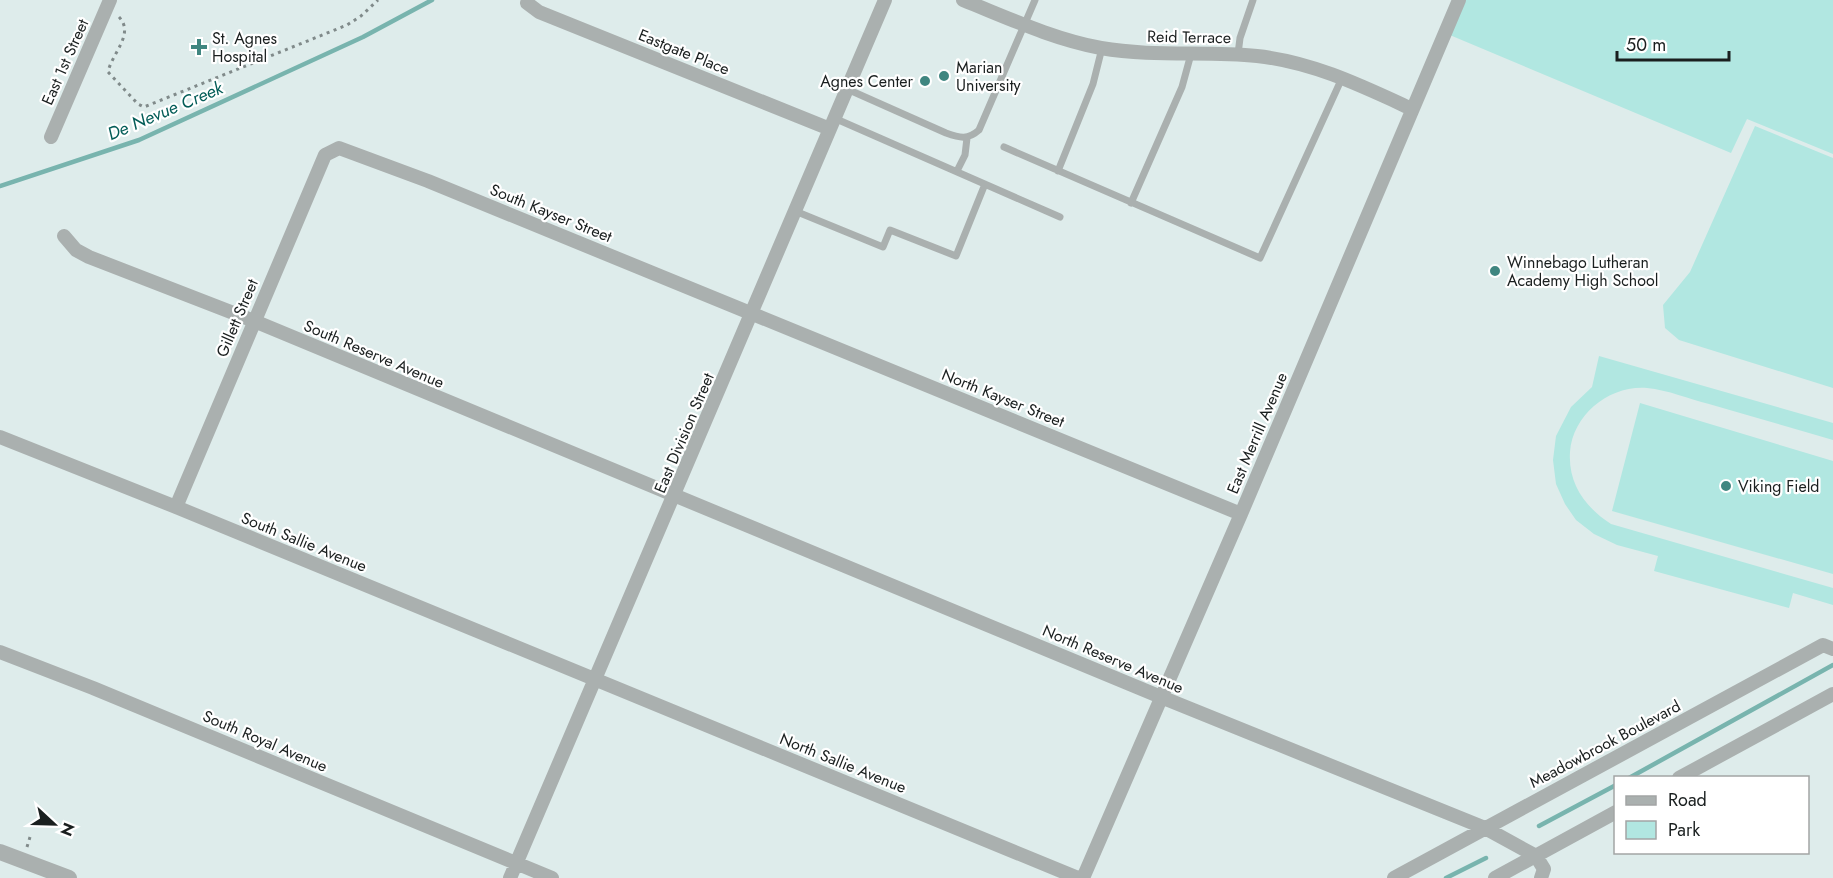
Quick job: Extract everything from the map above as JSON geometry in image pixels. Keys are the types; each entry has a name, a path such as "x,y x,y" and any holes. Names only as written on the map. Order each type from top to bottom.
{"street":[{"name":"East 1st Street","path":"51,137 110,0"},
{"name":"East Division Street","path":"510,878 885,0"},
{"name":"Reid Terrace","path":"963,0 1061,38 1102,48 1137,53 1238,54 1292,62 1342,77 1412,109"},
{"name":"East Merrill Avenue","path":"1083,878 1241,514 1459,0"},
{"name":"Eastgate Place","path":"527,3 550,16 832,124"},
{"name":"South Kayser Street","path":"335,148 346,149 369,157 753,313"},
{"name":"Gillett Street","path":"176,507 325,155 335,148"},
{"name":"South Reserve Avenue","path":"64,236 76,250 89,256 254,321 675,496"},
{"name":"North Kayser Street","path":"753,313 1241,514"},
{"name":"South Sallie Avenue","path":"0,437 595,679"},
{"name":"North Reserve Avenue","path":"675,496 1485,828 1536,856"},
{"name":"Meadowbrook Boulevard","path":"1394,878 1823,645 1833,649"},
{"name":"South Royal Avenue","path":"0,652 93,688 552,878"},
{"name":"North Sallie Avenue","path":"595,679 1078,878"},
{"path":"1682,776 1833,694"},
{"path":"1495,878 1614,813"},
{"path":"0,852 69,878"},
{"path":"1536,856 1544,869 1541,878"}],"lane":[{"path":"847,89 946,133 967,138 979,130 1035,0"},
{"path":"1238,54 1240,38 1253,0"},
{"path":"1058,171 1093,84 1102,48"},
{"path":"1131,204 1182,87 1191,54"},
{"path":"1004,147 1260,258 1342,77"},
{"path":"832,124 957,171 1060,217"},
{"path":"957,171 965,154 967,138"},
{"path":"795,212 883,247 890,230 956,256 986,184"}],"path":[{"path":"119,17 124,22 126,32 108,72 131,98 144,107 347,25 378,0"}],"green space":[{"path":"1459,0 1833,0 1833,154 1747,119 1731,153 1445,33"},
{"path":"1755,126 1833,158 1833,388 1679,340 1665,328 1663,305 1690,272"},
{"path":"1599,356 1833,423 1833,440 1671,393 1655,389 1633,388 1607,397 1586,414 1573,438 1570,464 1580,494 1593,510 1611,524 1833,588 1833,605 1793,593 1789,608 1654,571 1658,556 1617,545 1594,534 1576,520 1565,504 1556,484 1553,460 1556,436 1571,407 1592,387"},
{"name":"Viking Field","path":"1640,403 1833,461 1833,574 1612,511"}],"waterway":[{"name":"De Nevue Creek","path":"0,186 139,140 363,37 432,0"},
{"path":"1633,776 1833,665"},
{"path":"1539,826 1614,786"},
{"path":"1446,878 1486,858"}],"place":[{"name":"St. Agnes Hospital","path":"199,47"},
{"name":"Marian University","path":"944,76"},
{"name":"Agnes Center","path":"925,81"},
{"name":"Winnebago Lutheran Academy High School","path":"1495,271"},
{"name":"Viking Field","path":"1726,486"}]}
